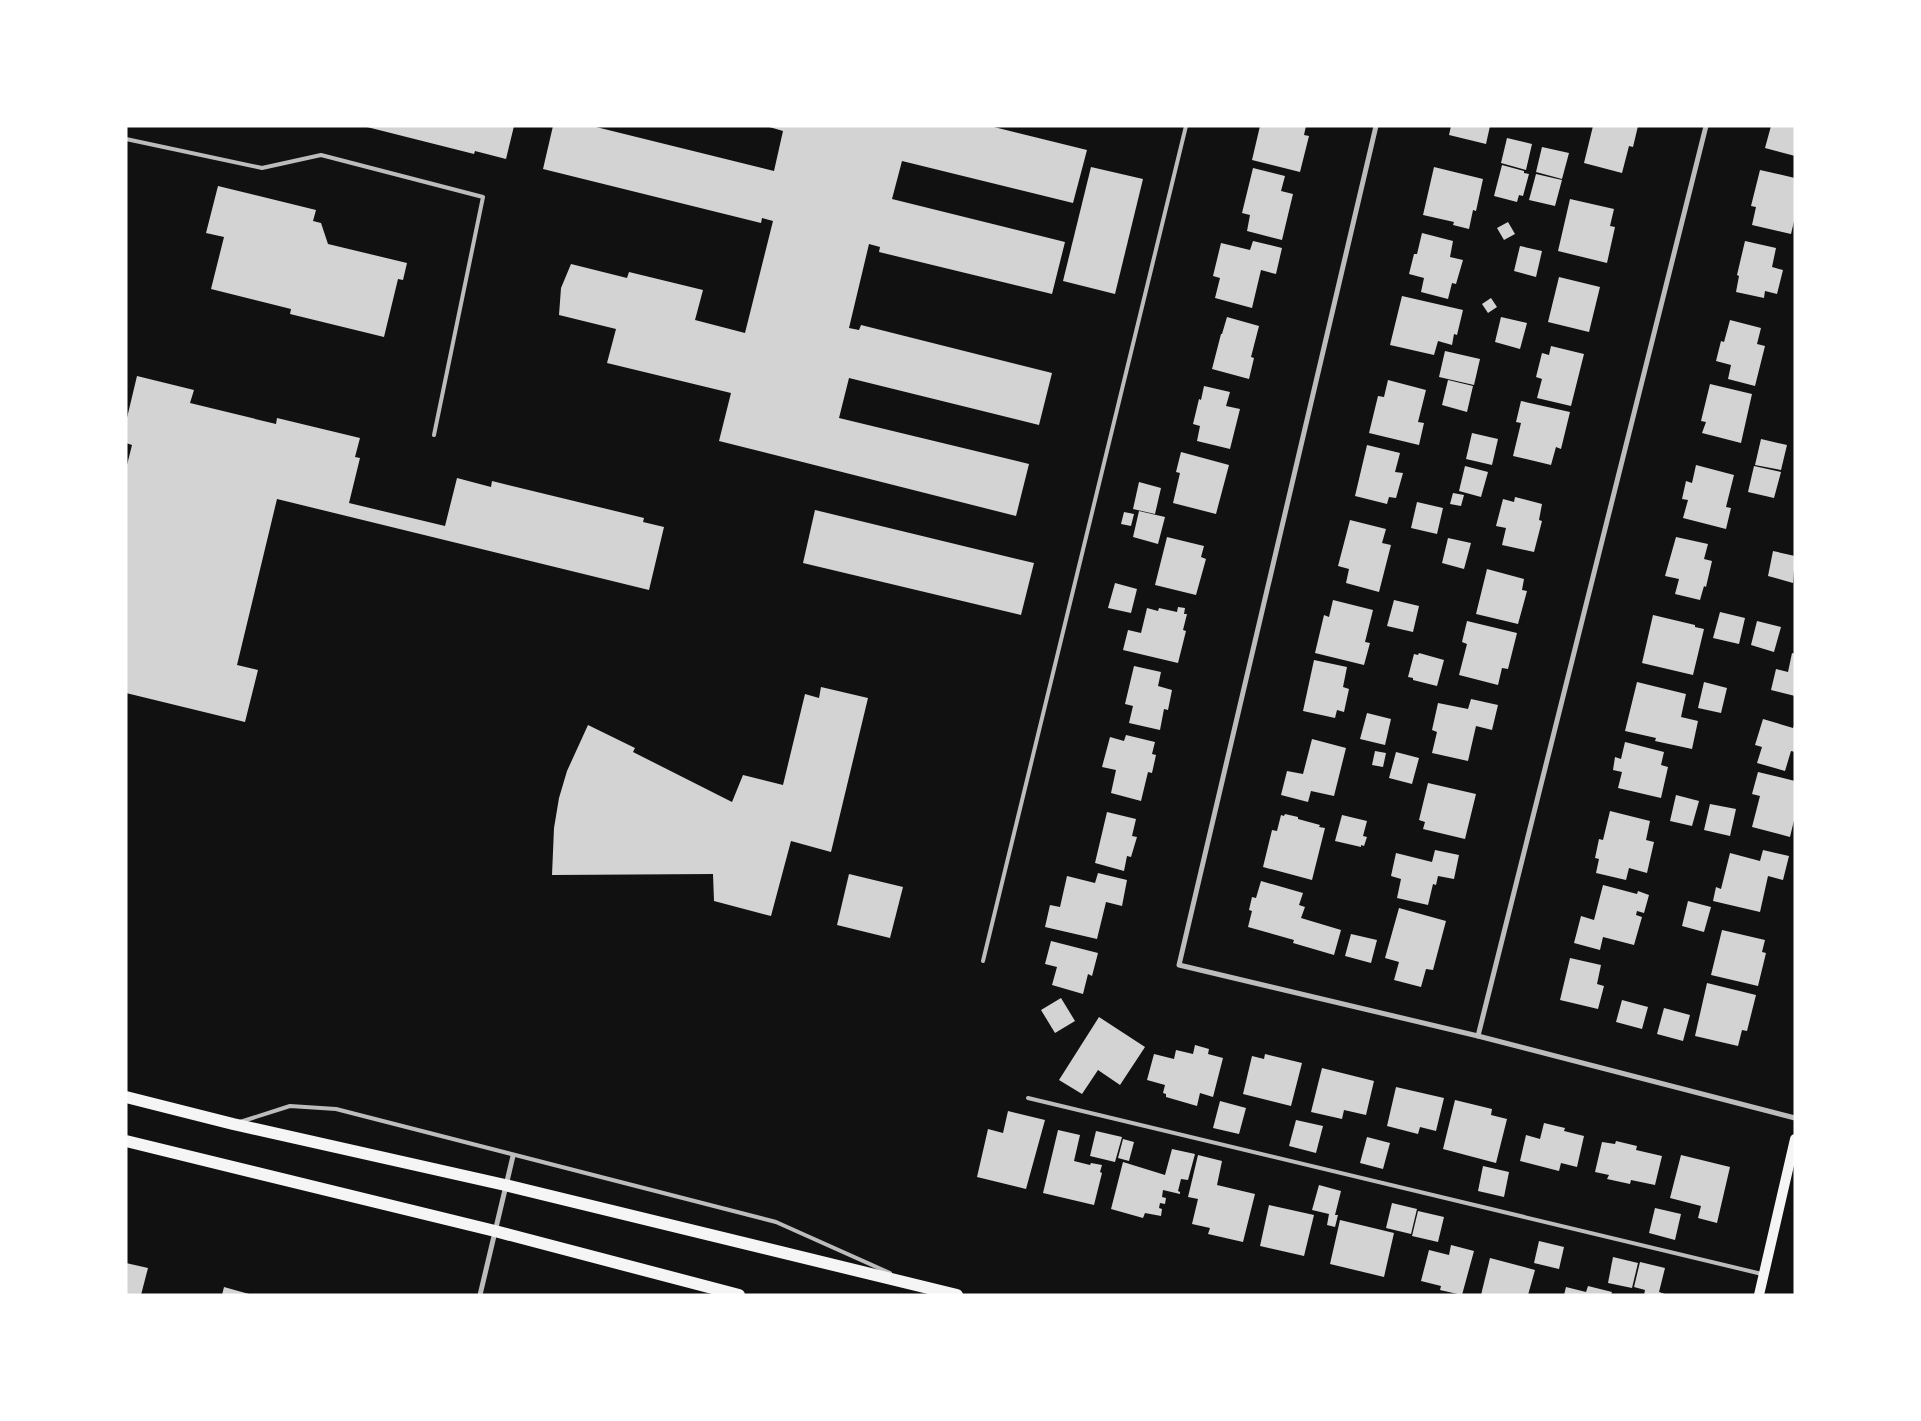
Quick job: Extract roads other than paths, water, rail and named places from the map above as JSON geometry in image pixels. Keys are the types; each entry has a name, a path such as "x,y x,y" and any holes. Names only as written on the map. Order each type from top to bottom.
{"main road":[{"path":"126,1097 233,1124 505,1184 956,1295"},
{"path":"1759,1295 1795,1139"},
{"path":"126,1141 495,1231 739,1295"}],"street":[{"path":"1376,126 1179,965 1478,1036 1795,1118"},
{"path":"1478,1036 1706,126"},
{"path":"480,1295 513,1156"}],"lane":[{"path":"983,961 1186,126"},
{"path":"126,139 262,168 321,155 483,197 434,435"},
{"path":"1028,1098 1763,1274"},
{"path":"233,1124 290,1106 336,1110 776,1222 915,1284"}]}
